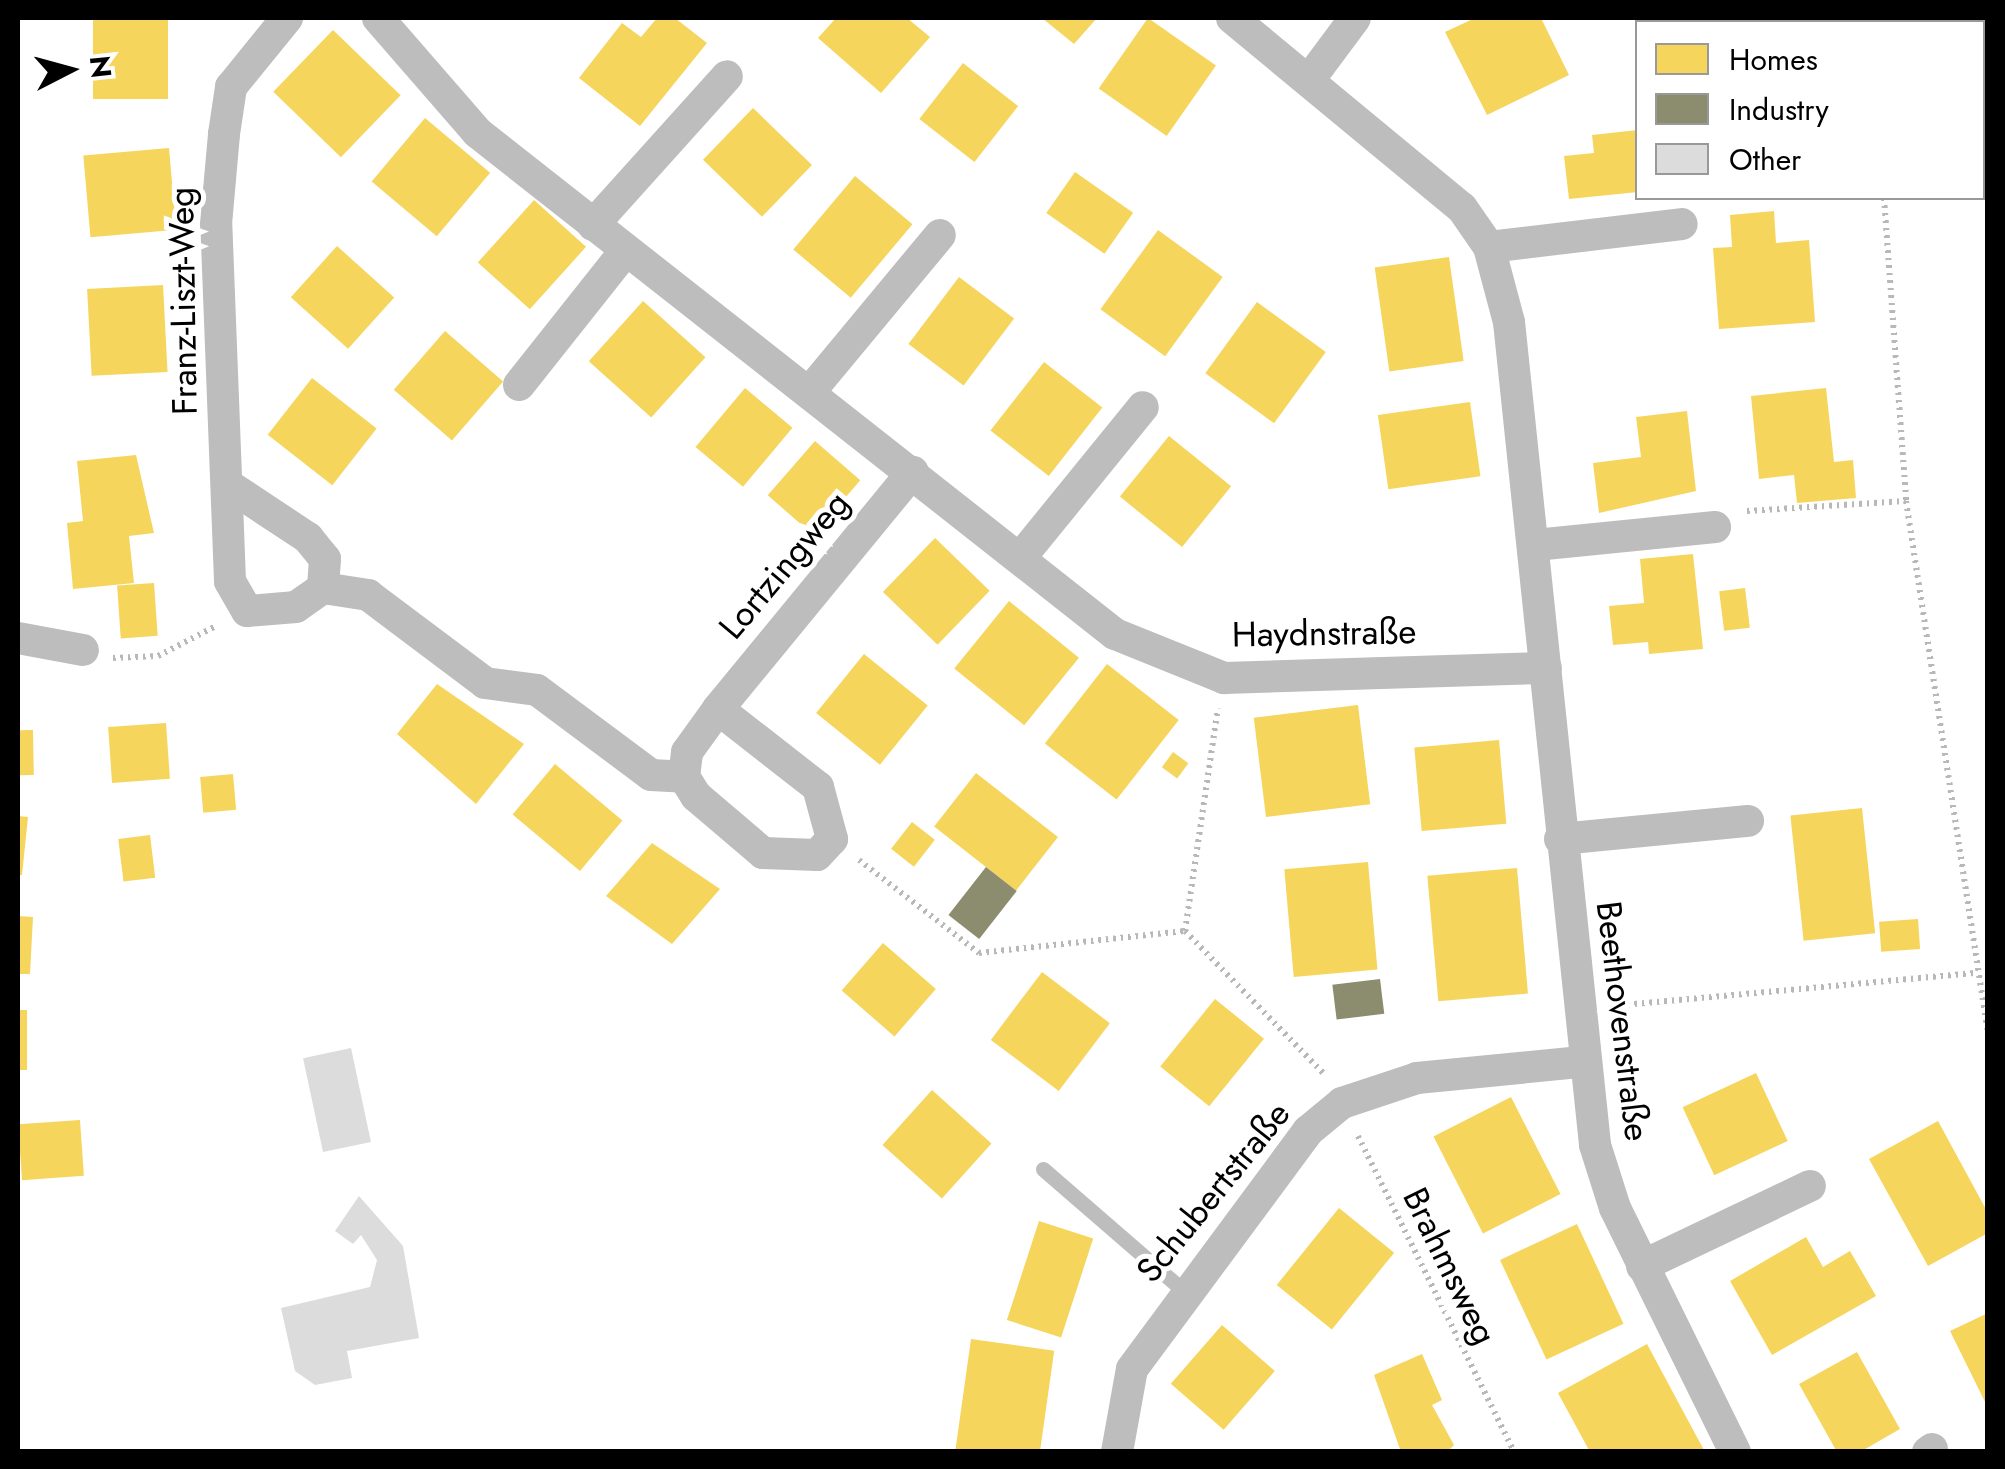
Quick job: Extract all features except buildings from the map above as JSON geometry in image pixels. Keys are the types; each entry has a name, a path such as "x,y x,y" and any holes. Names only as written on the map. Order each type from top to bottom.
{"street":[{"name":"Franz-Liszt-Weg","path":"247,610 230,581 216,224 231,87 287,18"},
{"name":"Haydnstraße","path":"378,18 478,133 812,389 1114,634 1224,678 1546,668"},
{"name":"Beethovenstraße","path":"1232,18 1462,208 1489,247 1509,322 1546,668 1581,1062 1595,1145 1642,1266 1735,1452"},
{"path":"1309,80 1355,18"},
{"path":"593,224 726,76"},
{"path":"1489,247 1682,224"},
{"path":"812,389 940,235"},
{"path":"519,385 626,250"},
{"path":"1020,557 1143,407"},
{"name":"Lortzingweg","path":"684,777 687,752 718,708 913,472"},
{"path":"228,485 308,538 325,559 323,588"},
{"path":"1534,545 1715,527"},
{"path":"247,610 296,607 323,588 368,595 486,683 537,690 650,775 684,777 763,853 817,855 832,839 818,787 718,708"},
{"path":"18,638 82,650"},
{"path":"1560,839 1748,821"},
{"name":"Schubertstraße","path":"1117,1452 1132,1369 1184,1292 1308,1130 1342,1103 1416,1078 1581,1062"},
{"path":"1642,1266 1810,1186"}],"lane":[{"path":"1043,1169 1184,1292"}],"path":[{"path":"1884,200 1906,501 1974,973 1988,1034"},
{"path":"1715,527 1738,511 1906,501"},
{"path":"136,663 247,610"},
{"path":"832,839 979,953 1185,931 1224,678"},
{"name":"Brahmsweg","path":"1185,931 1312,1054 1342,1103 1514,1452"},
{"path":"1577,1010 1974,973"}]}
